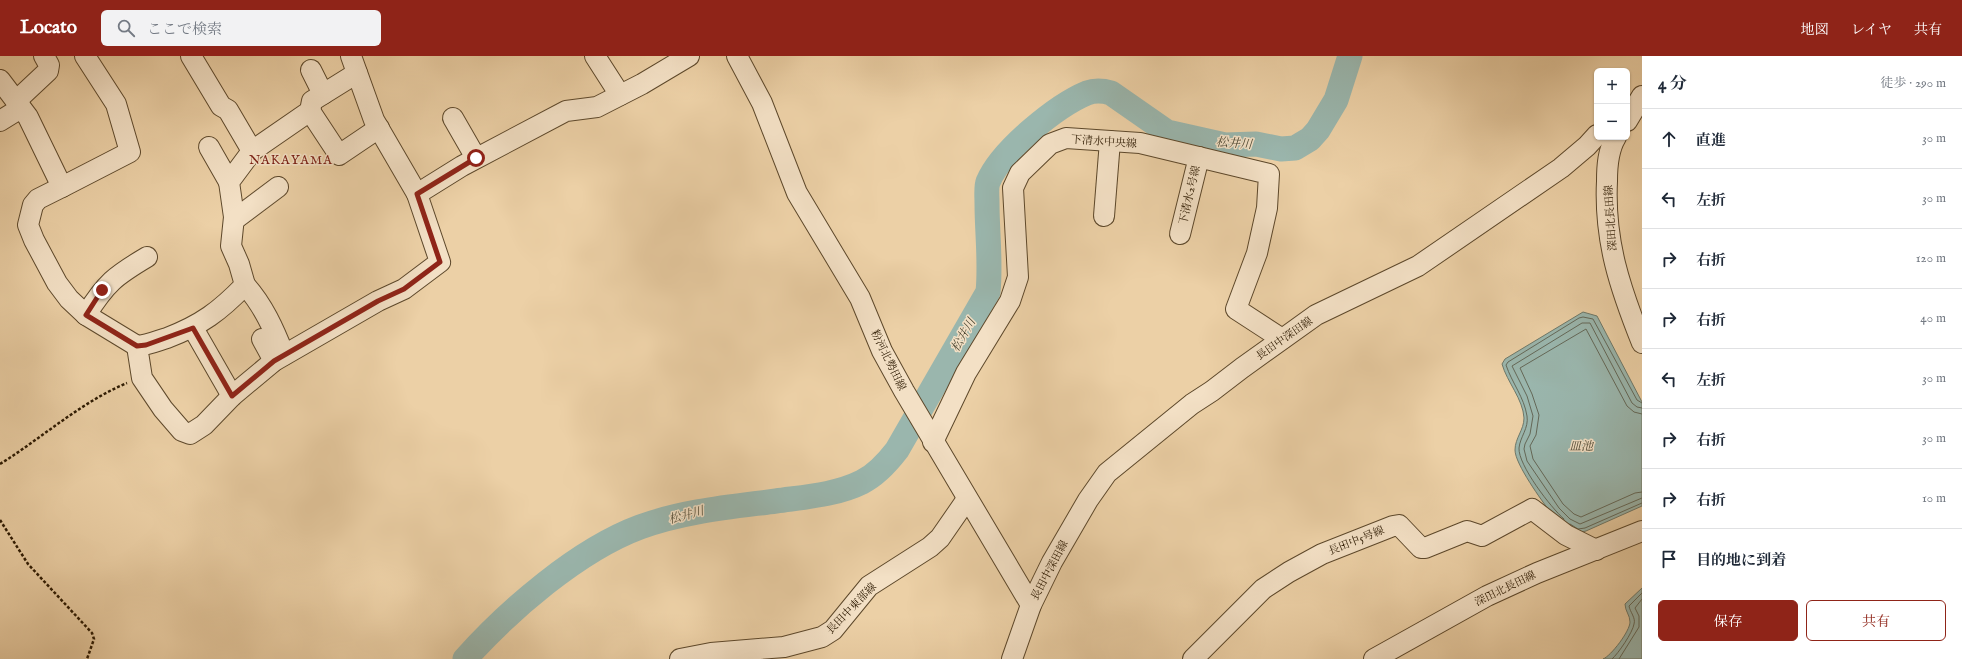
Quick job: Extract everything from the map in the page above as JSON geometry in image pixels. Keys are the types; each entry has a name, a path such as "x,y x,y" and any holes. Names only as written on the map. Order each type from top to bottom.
{"street":[{"path":"0,121 18,104 48,71 49,65 44,56"},
{"path":"86,56 116,104 130,152 38,199 33,204 28,225 57,283 69,299 86,315 137,346 146,345 193,328 210,317 245,285"},
{"path":"191,56 221,106 228,110 252,151"},
{"path":"595,56 620,95"},
{"path":"417,194 476,158 566,111 597,107 688,56"},
{"name":"粉河北勢田線","path":"737,56 762,103 797,193 860,298 882,351 904,391 1031,605"},
{"path":"137,346 142,378 168,415 182,431 190,434 204,425 232,396 279,358 378,301 404,289 440,262 417,194 374,120 354,65 323,94 312,101 310,111 337,155 378,128"},
{"path":"311,70 323,94"},
{"path":"0,80 28,117 62,187"},
{"path":"1630,97 1642,84"},
{"path":"1630,116 1642,96"},
{"path":"229,182 252,151 310,111"},
{"path":"453,118 476,158"},
{"name":"下清水中央線","path":"931,438 966,373 1010,301 1018,277 1013,188 1020,173 1050,144 1066,138 1140,143 1269,174 1267,208 1257,253 1236,309 1282,339"},
{"name":"長田中深田線","path":"1031,605 1052,562 1088,500 1107,473 1192,404 1212,392 1316,315 1418,266 1561,168 1594,138"},
{"name":"深田北長田線","path":"1614,140 1608,161 1606,198 1609,244 1626,304 1642,343"},
{"path":"1104,216 1110,141"},
{"path":"209,147 229,182 234,220 231,246 239,264 245,285 257,299 276,334 279,358"},
{"name":"下清水2号線","path":"1180,234 1199,157"},
{"path":"234,220 278,187"},
{"path":"86,315 102,290 112,280 122,271 147,257"},
{"path":"193,328 232,396"},
{"path":"262,339 279,358"},
{"name":"長田中東部線","path":"680,659 711,653 784,647 822,637 833,630 869,586 930,547 940,538 967,499"},
{"name":"長田中5号線","path":"1193,659 1263,589 1282,576 1322,554 1393,526 1399,525 1421,548 1425,548 1467,531 1482,536 1532,509 1566,535 1596,550"},
{"name":"深田北長田線","path":"1374,659 1487,596 1537,573 1642,531"},
{"path":"1012,659 1031,605"}],"path":[{"path":"0,464 109,391 142,378"},
{"path":"0,520 28,564 92,633 94,639 87,659"}],"water":[{"name":"皿池","path":"1583,312 1597,316 1642,402 1642,506 1586,531 1578,533 1551,513 1519,464 1515,446 1524,422 1523,411 1502,364 1505,359"},
{"path":"1642,588 1642,659 1603,659 1624,637 1630,622 1625,604"}],"waterway":[{"name":"松井川","path":"465,659 502,621 546,583 593,550 616,537 640,527 690,513 831,493 862,482 881,468 897,450 988,292 988,182 995,170 1017,144 1060,108 1074,99 1090,92 1096,91 1111,93 1167,132 1225,145 1256,144 1281,149 1295,148 1310,139 1318,130 1336,100 1350,56"}],"district":[{"name":"NAKAYAMA","path":"291,159"}],"route":[{"path":"102,290 86,315 137,346 146,345 193,328 232,396 274,361 378,301 404,289 440,262 431,236 426,215 417,194 476,158"}]}
